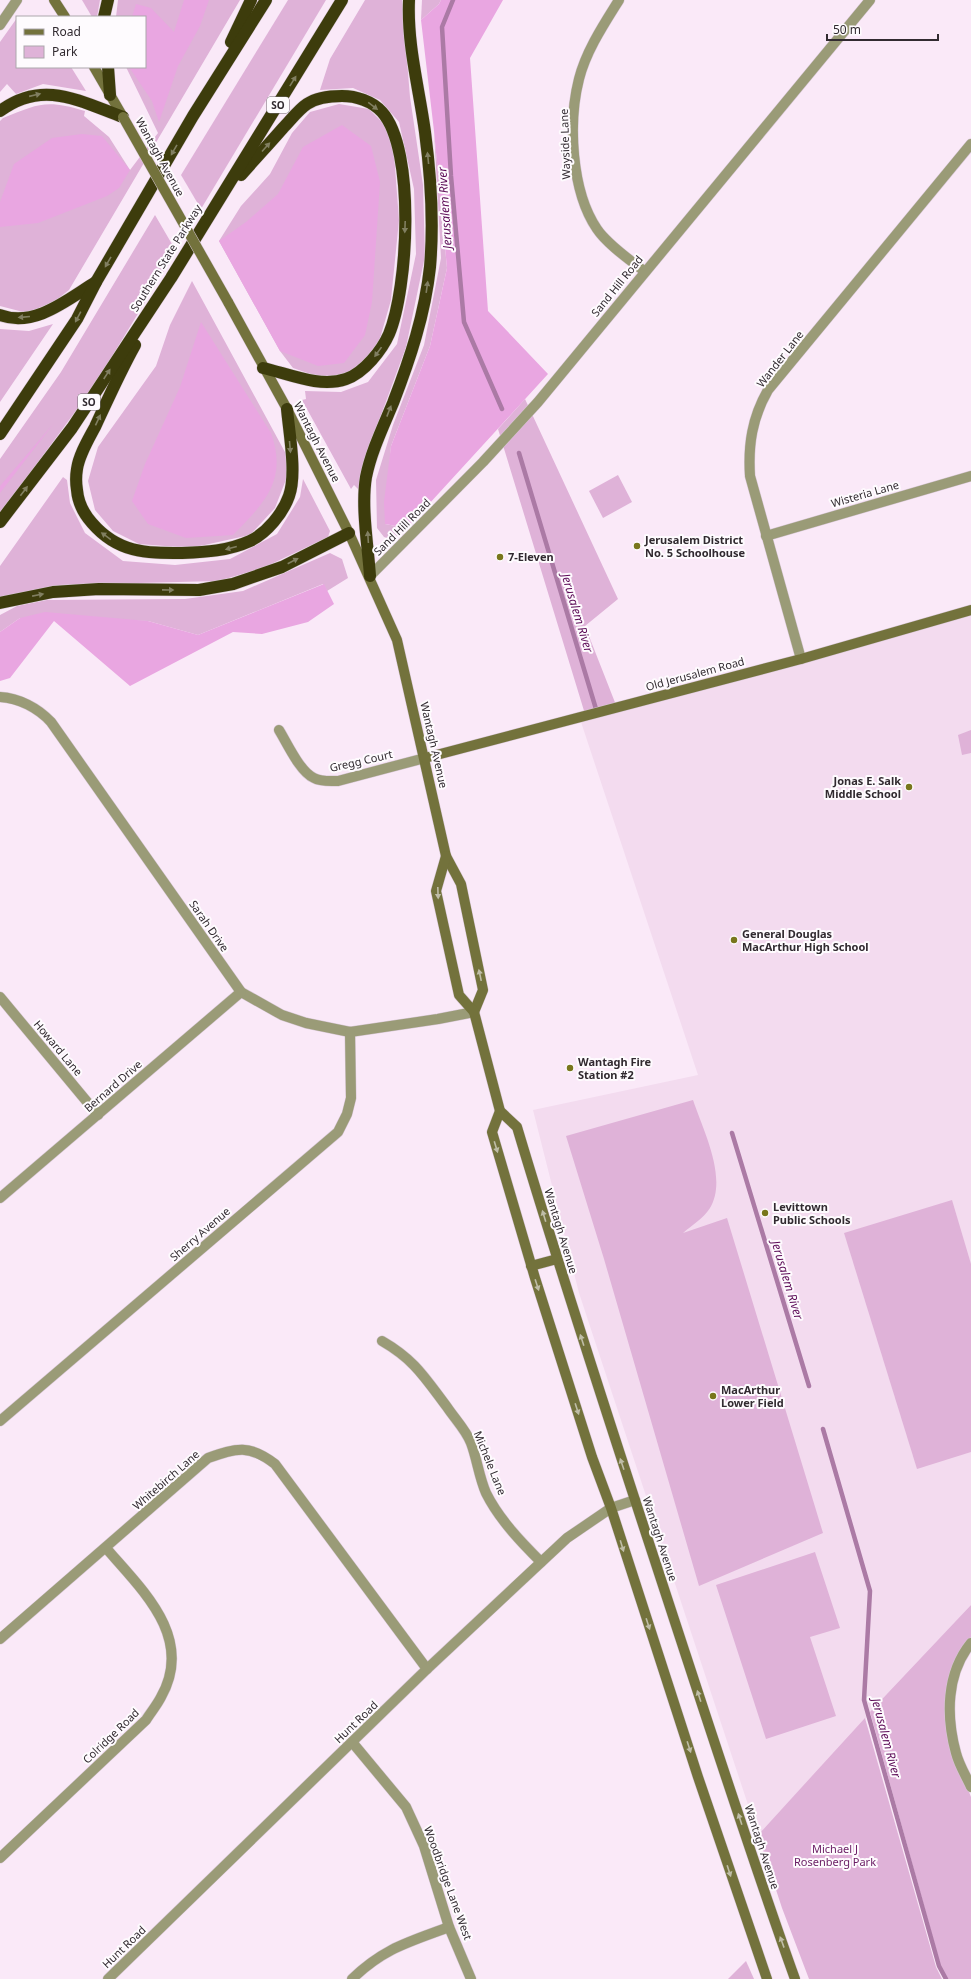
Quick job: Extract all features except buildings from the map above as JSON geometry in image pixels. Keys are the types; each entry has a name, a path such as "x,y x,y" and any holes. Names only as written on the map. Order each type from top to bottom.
{"highway":[{"path":"104,16 108,0"},
{"path":"193,116 251,0"},
{"path":"0,434 77,319 96,282 193,116 266,0"},
{"name":"Southern State Parkway","path":"0,522 72,428 170,278 342,0"},
{"path":"370,576 366,508 366,478 371,458 407,367 425,299 430,267 433,203 425,132 410,40 409,0"},
{"path":"108,68 110,95"},
{"path":"0,111 11,103 24,98 42,94 61,94 123,117"},
{"path":"213,209 247,169 307,104 329,96 352,96 370,102 382,112 394,131 403,172 405,224 402,272 397,304 389,333 378,354 358,372 347,379 323,383 263,368"},
{"path":"170,278 122,370 84,449 77,469 77,491 80,503 87,518 102,534 116,544 136,551 153,553 212,552 233,548 252,540 271,525 282,512 289,496 293,480 287,409"},
{"path":"0,315 22,318 42,315 96,282"},
{"path":"0,603 53,592 99,590 199,590 233,584 282,567 349,533"}],"main road":[{"path":"54,0 64,16"},
{"name":"Wantagh Avenue","path":"95,68 228,302 263,368 287,409 370,576 398,640 446,856 461,884 483,990 474,1012"},
{"name":"Old Jerusalem Road","path":"425,758 801,659 971,610"},
{"name":"Wantagh Avenue","path":"446,856 436,891 458,995 474,1012 500,1111 517,1127 557,1259 635,1500 757,1870 795,1979"},
{"path":"500,1111 492,1132 531,1266 592,1457 611,1508 698,1777 767,1979"},
{"path":"531,1266 557,1259"}],"street":[{"path":"0,25 16,0"},
{"name":"Wayside Lane","path":"619,0 591,49 579,78 574,114 575,167 579,189 586,208 598,231 644,271"},
{"name":"Sand Hill Road","path":"370,576 483,462 580,353 644,271 870,0"},
{"name":"Wander Lane","path":"801,659 750,476 748,452 752,426 761,402 773,385 971,144"},
{"name":"Wisteria Lane","path":"766,536 971,476"},
{"name":"Sarah Drive","path":"0,697 29,705 43,714 51,722 241,992 282,1015 306,1023 350,1032 474,1012"},
{"name":"Gregg Court","path":"279,730 301,767 313,778 325,781 338,781 425,758"},
{"name":"Bernard Drive","path":"0,1198 241,992"},
{"name":"Howard Lane","path":"0,997 98,1115"},
{"name":"Sherry Avenue","path":"0,1421 338,1132 347,1114 351,1098 350,1032"},
{"name":"Michele Lane","path":"382,1340 402,1352 417,1367 461,1426 470,1442 486,1492 500,1516 541,1562"},
{"name":"Whitebirch Lane","path":"0,1639 208,1458 233,1450 246,1450 262,1454 275,1464 427,1669"},
{"name":"Hunt Road","path":"108,1979 427,1669 567,1538 611,1508 635,1500"},
{"name":"Colridge Road","path":"0,1858 146,1720 162,1696 170,1672 172,1658 170,1641 166,1627 153,1603 106,1548"},
{"path":"971,1643 962,1657 952,1685 949,1722 956,1755 971,1787"},
{"name":"Woodbridge Lane West","path":"352,1742 406,1807 424,1846 449,1927 471,1979"},
{"path":"352,1979 382,1954 449,1927"}],"shaded area":[{"path":"184,0 209,0 200,26 178,66 159,122 152,101 130,68 146,68 146,16 132,16 136,4 151,8 174,32"},
{"path":"441,0 503,0 470,58 488,311 548,374 407,528 385,524 384,502 391,446 430,346 447,268 434,131 421,20 439,4"},
{"path":"342,125 371,146 380,182 372,302 365,335 344,363 318,366 280,351 219,241 246,222 278,194 303,147"},
{"path":"82,134 102,136 130,170 119,188 107,196 38,223 0,227 0,202 14,164 52,138"},
{"path":"201,322 271,433 276,450 277,465 275,478 270,490 254,512 233,535 186,538 148,524 132,501 145,464 180,387"},
{"path":"54,423 0,493 0,486"},
{"path":"324,584 334,604 308,622 262,634 233,632 130,686 54,621 10,678 0,681 0,632 20,618 45,612 148,621 198,635"},
{"name":"Levittown Public Schools","path":"971,613 971,1605 758,1835 579,1293 533,1110 698,1075 580,719"}],"green space":[{"path":"82,0 100,0 97,16 91,16"},
{"path":"118,0 240,0 69,290 55,301 27,313 0,306 0,121 3,118 25,109 42,105 61,105 85,111 84,116 109,137 130,170 158,133 126,68 146,68 146,16 116,16"},
{"path":"288,0 326,0 201,209 181,175"},
{"path":"365,0 402,0 410,97 423,185 425,256 406,347 377,426 358,489 354,485 351,489 302,400 306,399 305,391 341,392 368,382 397,344 416,254 414,189 399,122 380,100 353,88 320,90 330,59"},
{"path":"422,0 441,0 439,4 421,20"},
{"path":"16,19 16,68 72,68 86,91 43,84 16,94 7,84 0,92 0,42"},
{"path":"339,104 369,109 388,128 394,154 399,220 391,300 377,349 347,375 319,377 293,368 280,351 219,241 241,206 270,174 292,133 310,112"},
{"path":"434,131 447,268 430,346 391,446 385,524 407,528 393,540 384,537 377,528 376,480 393,425 424,345 441,258"},
{"path":"155,215 176,251 94,386 0,514 0,459 61,372"},
{"path":"192,281 286,454 287,477 275,508 250,535 191,548 139,544 113,531 95,510 88,481 98,447 156,366 170,325"},
{"path":"53,324 0,402 0,329 29,331"},
{"path":"525,399 618,599 585,626 616,705 585,714 498,429"},
{"path":"618,475 632,502 603,518 589,491"},
{"path":"63,477 67,480 70,503 85,533 123,561 175,565 230,559 277,534 300,497 303,479 330,531 328,537 263,568 218,581 58,585 0,598 0,566"},
{"path":"330,553 342,559 348,578 327,591 323,584 198,635 148,621 20,618 0,632 0,615 17,606 47,600 185,599 243,591"},
{"path":"971,730 971,753 962,755 958,735"},
{"name":"MacArthur Lower Field","path":"693,1100 708,1139 715,1169 716,1183 715,1196 710,1208 701,1218 683,1233 727,1218 823,1533 699,1586 604,1259 566,1136"},
{"path":"952,1200 971,1264 971,1452 917,1469 844,1233"},
{"path":"815,1552 840,1628 810,1637 836,1716 766,1739 716,1585"},
{"path":"971,1605 971,1639 954,1669 955,1756 971,1797 971,1979 947,1979 941,1967 870,1712"},
{"name":"Michael J Rosenberg Park","path":"865,1718 936,1967 942,1979 809,1979 782,1908 758,1835"},
{"path":"746,1961 754,1979 728,1979"}],"waterway":[{"name":"Jerusalem River","path":"453,0 442,27 451,176 464,322 502,409"},
{"name":"Jerusalem River","path":"519,453 596,709"},
{"name":"Jerusalem River","path":"732,1133 809,1386"},
{"name":"Jerusalem River","path":"823,1429 870,1591 864,1700 939,1966 946,1979"}],"place":[{"name":"Jerusalem District No. 5 Schoolhouse","path":"637,546"},
{"name":"7-Eleven","path":"500,557"},
{"name":"Jonas E. Salk Middle School","path":"909,787"},
{"name":"General Douglas MacArthur High School","path":"734,940"},
{"name":"Wantagh Fire Station #2","path":"570,1068"},
{"name":"Levittown Public Schools","path":"765,1213"},
{"name":"MacArthur Lower Field","path":"713,1396"}]}
